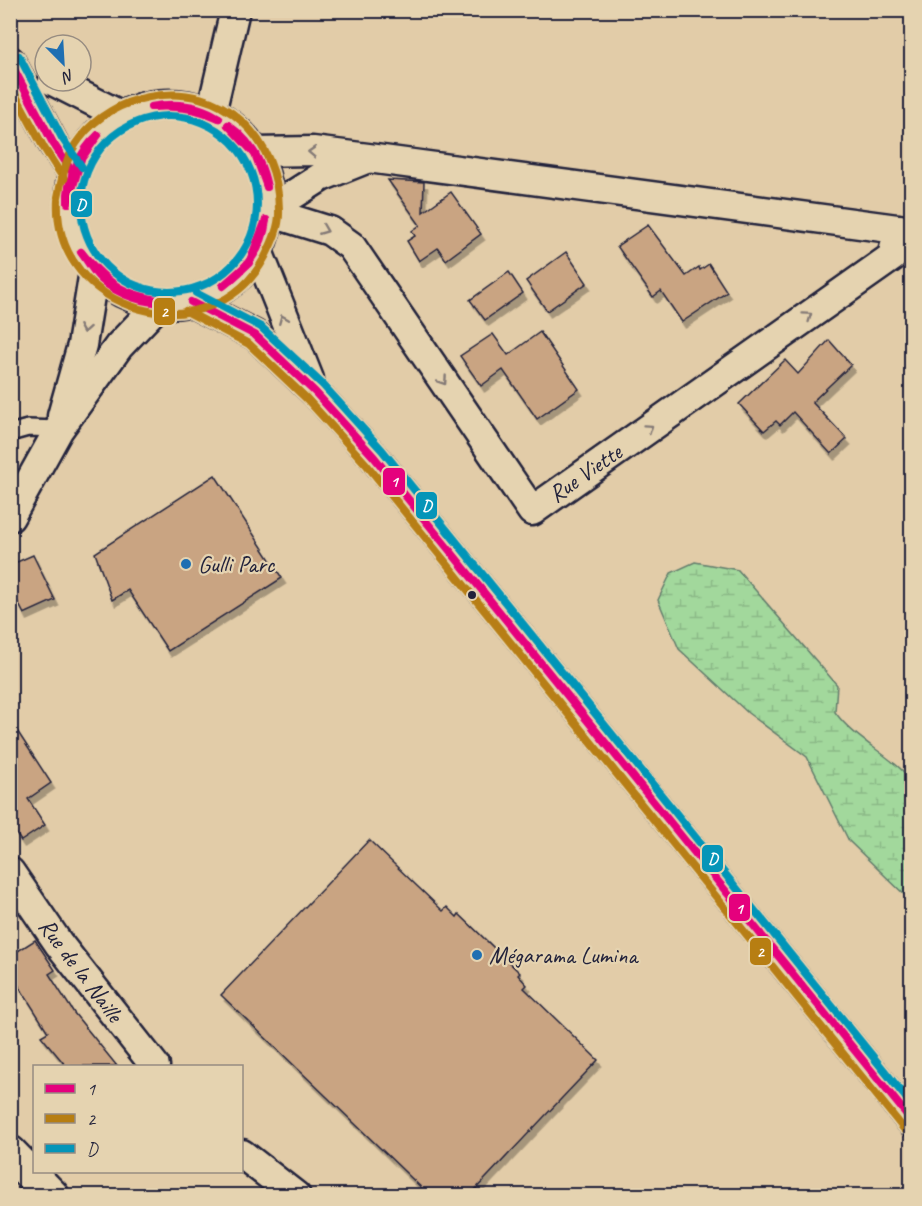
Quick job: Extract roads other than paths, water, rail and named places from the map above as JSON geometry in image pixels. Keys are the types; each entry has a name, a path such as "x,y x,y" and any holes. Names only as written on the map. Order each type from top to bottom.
{"main road":[{"path":"10,1153 52,1196"}],"street":[{"path":"211,113 235,10"},
{"path":"10,59 33,71"},
{"path":"10,59 53,143 73,173"},
{"path":"77,93 122,116"},
{"path":"178,104 211,113 236,129 255,152 267,180 269,211 266,232 258,251 233,280 218,291 191,302 159,304 135,298 113,288 94,271 79,250 71,225 68,199 73,173 89,143 122,116 144,106 178,104"},
{"name":"Rue Viette","path":"255,152 313,151 905,230 892,257 532,511 351,246 330,231 269,211"},
{"name":"Rue Viette","path":"269,211 321,177 368,158"},
{"path":"258,251 315,392"},
{"path":"59,429 82,345 94,271"},
{"path":"191,302 255,335 315,392 374,457 912,1122"},
{"path":"10,517 59,429 119,346 159,304"},
{"name":"Rue de la Naille","path":"10,872 59,944 154,1065"},
{"path":"243,1155 296,1196"}],"lane":[{"path":"10,433 28,429 59,429"}],"place":[{"name":"Gulli Parc","path":"186,564"},
{"name":"Mégarama Lumina","path":"477,955"}]}
